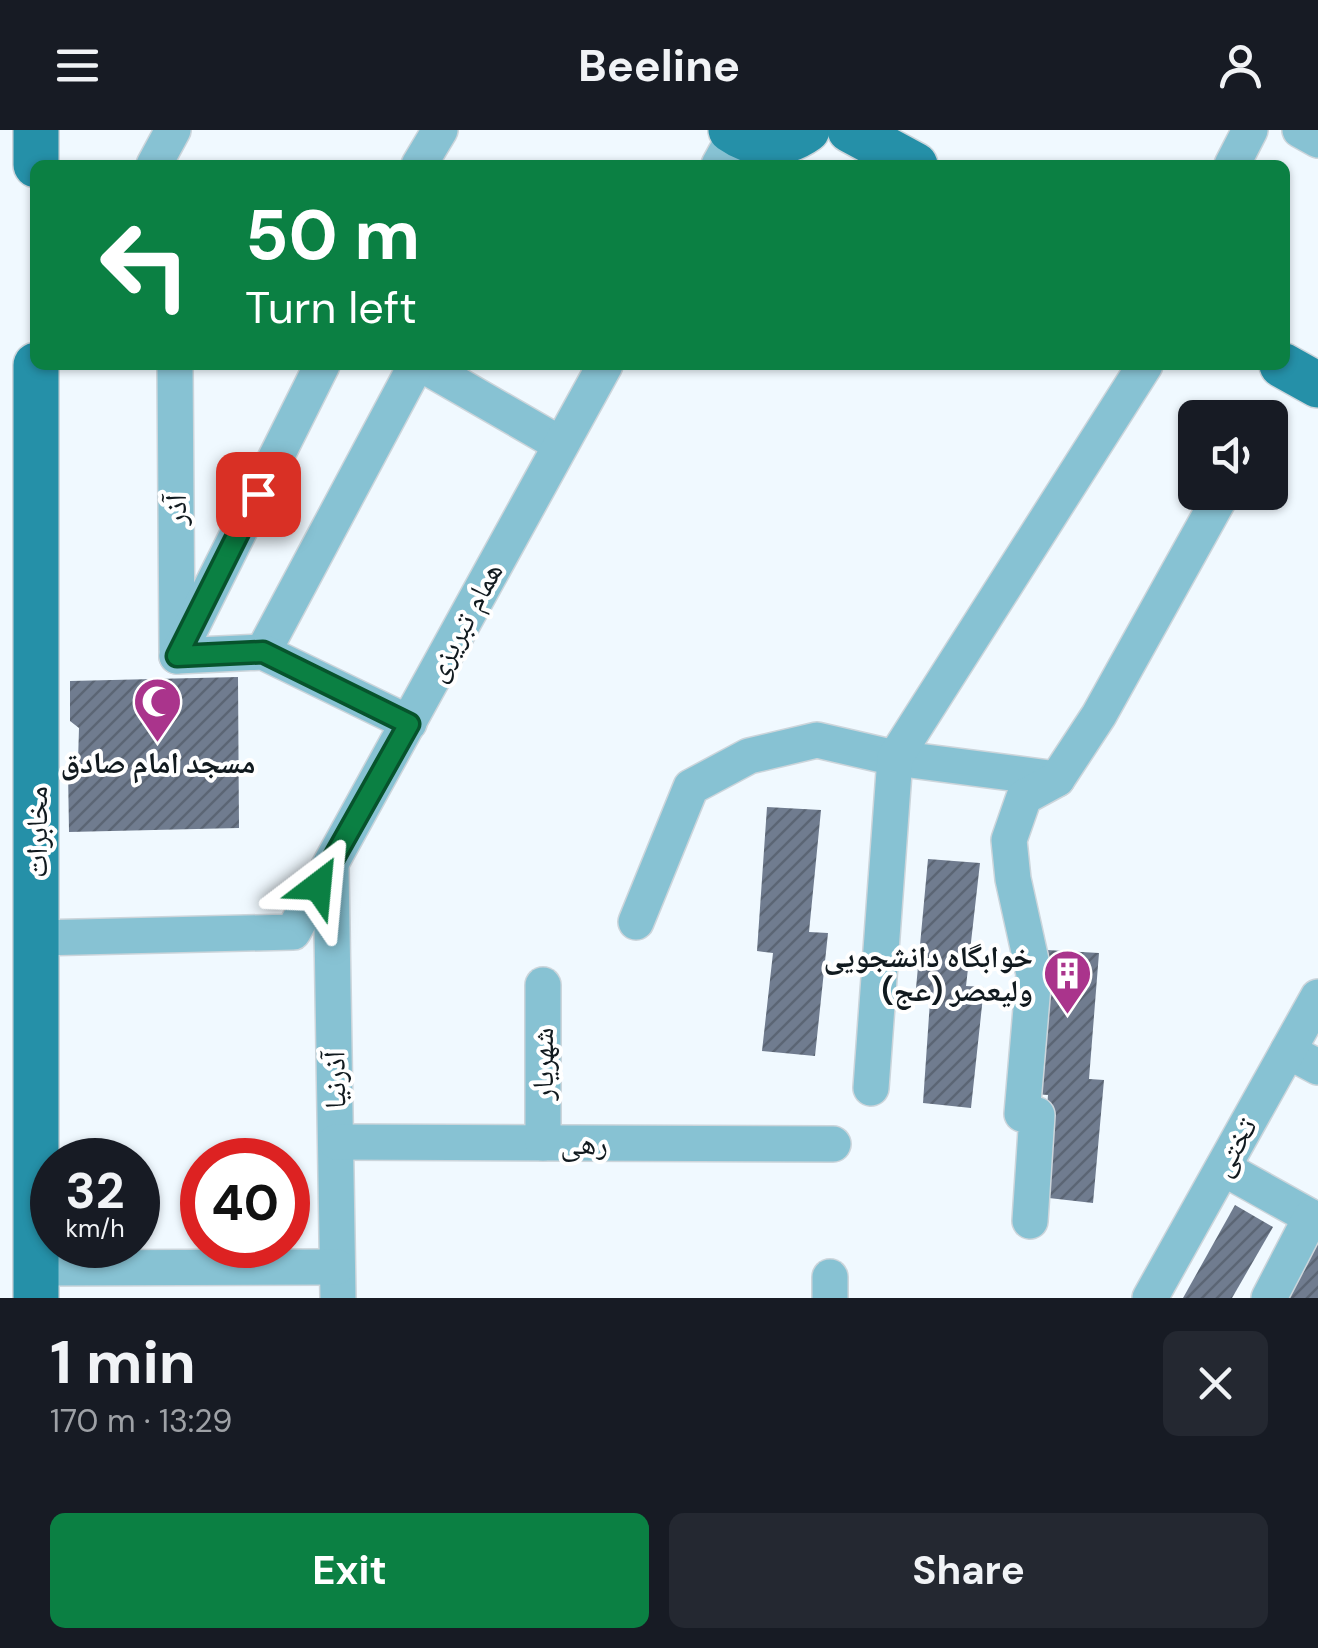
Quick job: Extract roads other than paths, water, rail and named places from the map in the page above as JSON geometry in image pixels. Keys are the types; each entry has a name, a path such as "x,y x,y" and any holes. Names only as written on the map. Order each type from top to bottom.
{"main road":[{"path":"36,130 36,160"},
{"path":"728,143 783,142 807,130"},
{"path":"850,130 906,160"},
{"path":"1290,369 1318,385"},
{"name":"مخابرات","path":"35,370 18,544 37,938 36,1283"}],"street":[{"path":"157,160 173,130"},
{"path":"421,160 440,130"},
{"path":"1235,160 1250,130"},
{"path":"1300,130 1318,140"},
{"name":"آذر","path":"176,370 177,656"},
{"path":"320,370 177,656 263,652 409,724"},
{"path":"263,652 417,370"},
{"path":"429,370 560,444"},
{"name":"همام تبریزی","path":"37,938 293,932 602,370"},
{"path":"871,1088 895,758 1143,370"},
{"path":"1030,1221 1037,1115 1022,1114 1034,974 1013,879 1009,840 1024,797 1057,779 1108,698 1213,510"},
{"path":"636,922 690,787 749,756 817,740 895,758 1057,779"},
{"name":"آذرنیا","path":"331,861 338,1282"},
{"name":"شهریار","path":"543,985 543,1144"},
{"name":"تختی","path":"1150,1298 1223,1168 1303,1059 1318,996"},
{"name":"رهی","path":"336,1142 833,1144"},
{"path":"1223,1168 1314,1218 1269,1298"},
{"path":"36,1283 338,1282"}],"place":[{"name":"مسجد امام صادق","path":"158,744"},
{"name":"خوابگاه دانشجویی ولیعصر (عج)","path":"1068,1016"}]}
